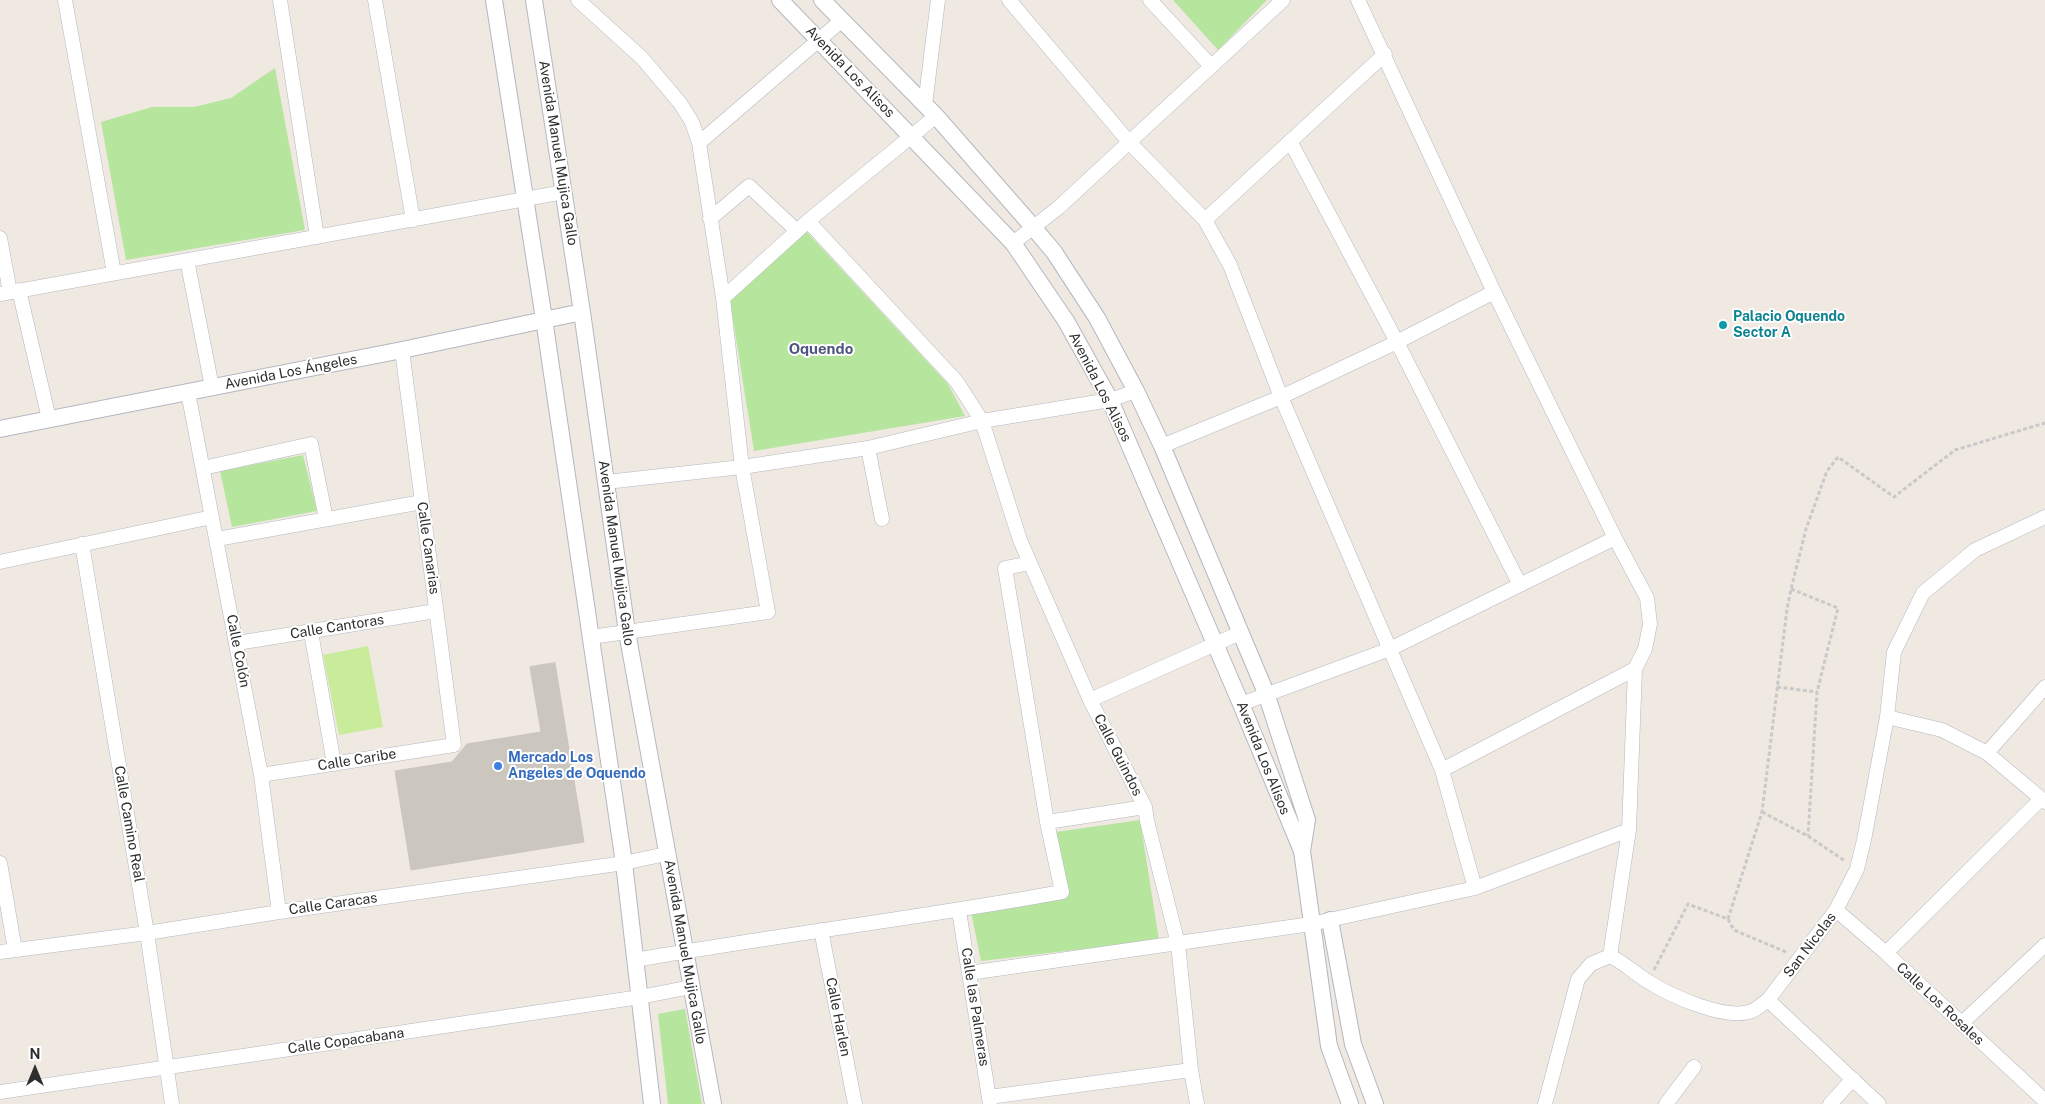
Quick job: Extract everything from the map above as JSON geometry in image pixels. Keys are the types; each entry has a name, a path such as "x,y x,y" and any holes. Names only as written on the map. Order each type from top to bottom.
{"street":[{"path":"280,0 317,237"},
{"path":"375,0 413,220"},
{"path":"494,0 544,319 624,863 652,1104"},
{"name":"Avenida Manuel Mujica Gallo","path":"534,0 582,312 627,632 713,1104"},
{"path":"578,0 642,58 680,103 692,122 699,143 723,298 742,467 768,612 591,637"},
{"name":"Avenida Los Alisos","path":"780,0 1013,243 1066,321 1110,400 1302,851 1329,1046 1350,1104"},
{"name":"Avenida Los Alisos","path":"822,0 930,111 1033,227 1054,252 1097,318 1136,391 1162,446 1266,693 1307,820 1302,851"},
{"path":"723,298 808,221 912,136 930,111 938,0"},
{"path":"1009,0 1129,142 1205,220 1230,265 1281,397 1442,770 1475,888"},
{"path":"1150,0 1211,66"},
{"path":"1013,243 1058,208 1283,0"},
{"path":"1358,0 1385,54 1494,292 1646,598 1650,624 1645,649 1635,669 1629,830 1610,956 1591,964 1578,979 1545,1104"},
{"path":"69,1 114,273"},
{"path":"699,143 841,20"},
{"path":"1205,220 1385,54"},
{"path":"1290,141 1397,342 1520,585"},
{"path":"710,219 749,186 797,231"},
{"path":"10,292 564,192"},
{"name":"Calle Guindos","path":"808,221 957,382 982,421 1020,540 1090,700 1145,807 1178,944 1191,1070 1197,1104"},
{"path":"0,238 10,292 49,419"},
{"path":"186,260 212,387"},
{"path":"1162,446 1281,397 1397,342 1494,292"},
{"name":"Avenida Los Ángeles","path":"0,429 402,350 582,312"},
{"name":"Calle Canarias","path":"402,350 454,745"},
{"path":"606,482 742,467 868,448 982,421 1110,400 1136,391"},
{"name":"Calle Colón","path":"188,392 261,776 278,912"},
{"path":"202,468 310,444 326,519"},
{"path":"868,448 882,519"},
{"path":"216,539 422,502"},
{"path":"0,562 212,517"},
{"name":"San Nicolas","path":"1610,956 1672,995 1711,1008 1737,1014 1753,1011 1768,1000 1836,910 1857,869 1887,717 1894,652 1923,593 1975,550 2045,517"},
{"path":"1241,704 1266,693 1390,649 1615,538"},
{"name":"Calle Camino Real","path":"82,544 147,933 172,1104"},
{"path":"635,960 821,930 959,911 1062,892 1047,822 1005,568 1030,563"},
{"name":"Calle Cantoras","path":"237,643 436,611"},
{"path":"310,632 334,764"},
{"path":"1090,700 1240,633"},
{"path":"1442,770 1635,669"},
{"path":"1987,753 2045,687"},
{"path":"1886,953 2043,800 1987,753 1942,730 1887,717"},
{"name":"Calle Caribe","path":"261,776 454,745"},
{"path":"1047,822 1145,807"},
{"path":"969,973 1178,944 1330,920 1475,888 1629,830"},
{"name":"Calle Caracas","path":"0,952 147,933 278,912 624,863 666,854"},
{"path":"0,863 15,950"},
{"name":"Calle Los Rosales","path":"1836,910 1962,1023 2042,1100"},
{"name":"Calle las Palmeras","path":"959,911 990,1101"},
{"path":"1330,920 1353,1044 1375,1104"},
{"name":"Calle Harlen","path":"821,930 855,1104"},
{"path":"1962,1023 2045,946"},
{"name":"Calle Copacabana","path":"0,1092 640,997 691,987"},
{"path":"1768,1000 1879,1104"},
{"path":"1666,1104 1694,1067"},
{"path":"990,1101 1191,1070"},
{"path":"1830,1104 1853,1079"}],"path":[{"path":"1728,918 1762,812 1787,609 1806,529 1827,472 1838,457 1894,497 1955,450 2045,423"},
{"path":"1791,589 1838,608 1817,692 1808,836"},
{"path":"1777,687 1817,692"},
{"path":"1762,812 1808,836 1857,869"},
{"path":"1647,981 1688,904 1728,918 1734,930 1799,958"}],"green space":[{"path":"1173,0 1267,0 1218,50"},
{"path":"275,68 305,230 126,260 101,122 152,107 194,107 231,98"},
{"path":"806,231 948,384 965,416 754,451 730,301"},
{"path":"303,455 317,511 232,527 220,471"},
{"path":"368,646 383,727 339,735 323,655"},
{"path":"1140,820 1159,940 981,961 971,912 1068,896 1056,832"},
{"path":"685,1009 702,1104 668,1104 658,1014"}],"building":[{"name":"Mercado Los Angeles de Oquendo","path":"555,663 584,842 411,870 395,771 452,762 467,744 541,732 530,667"}],"place":[{"name":"Palacio Oquendo Sector A","path":"1723,325"},
{"name":"Mercado Los Angeles de Oquendo","path":"498,766"}],"district":[{"name":"Oquendo","path":"821,349"}]}
